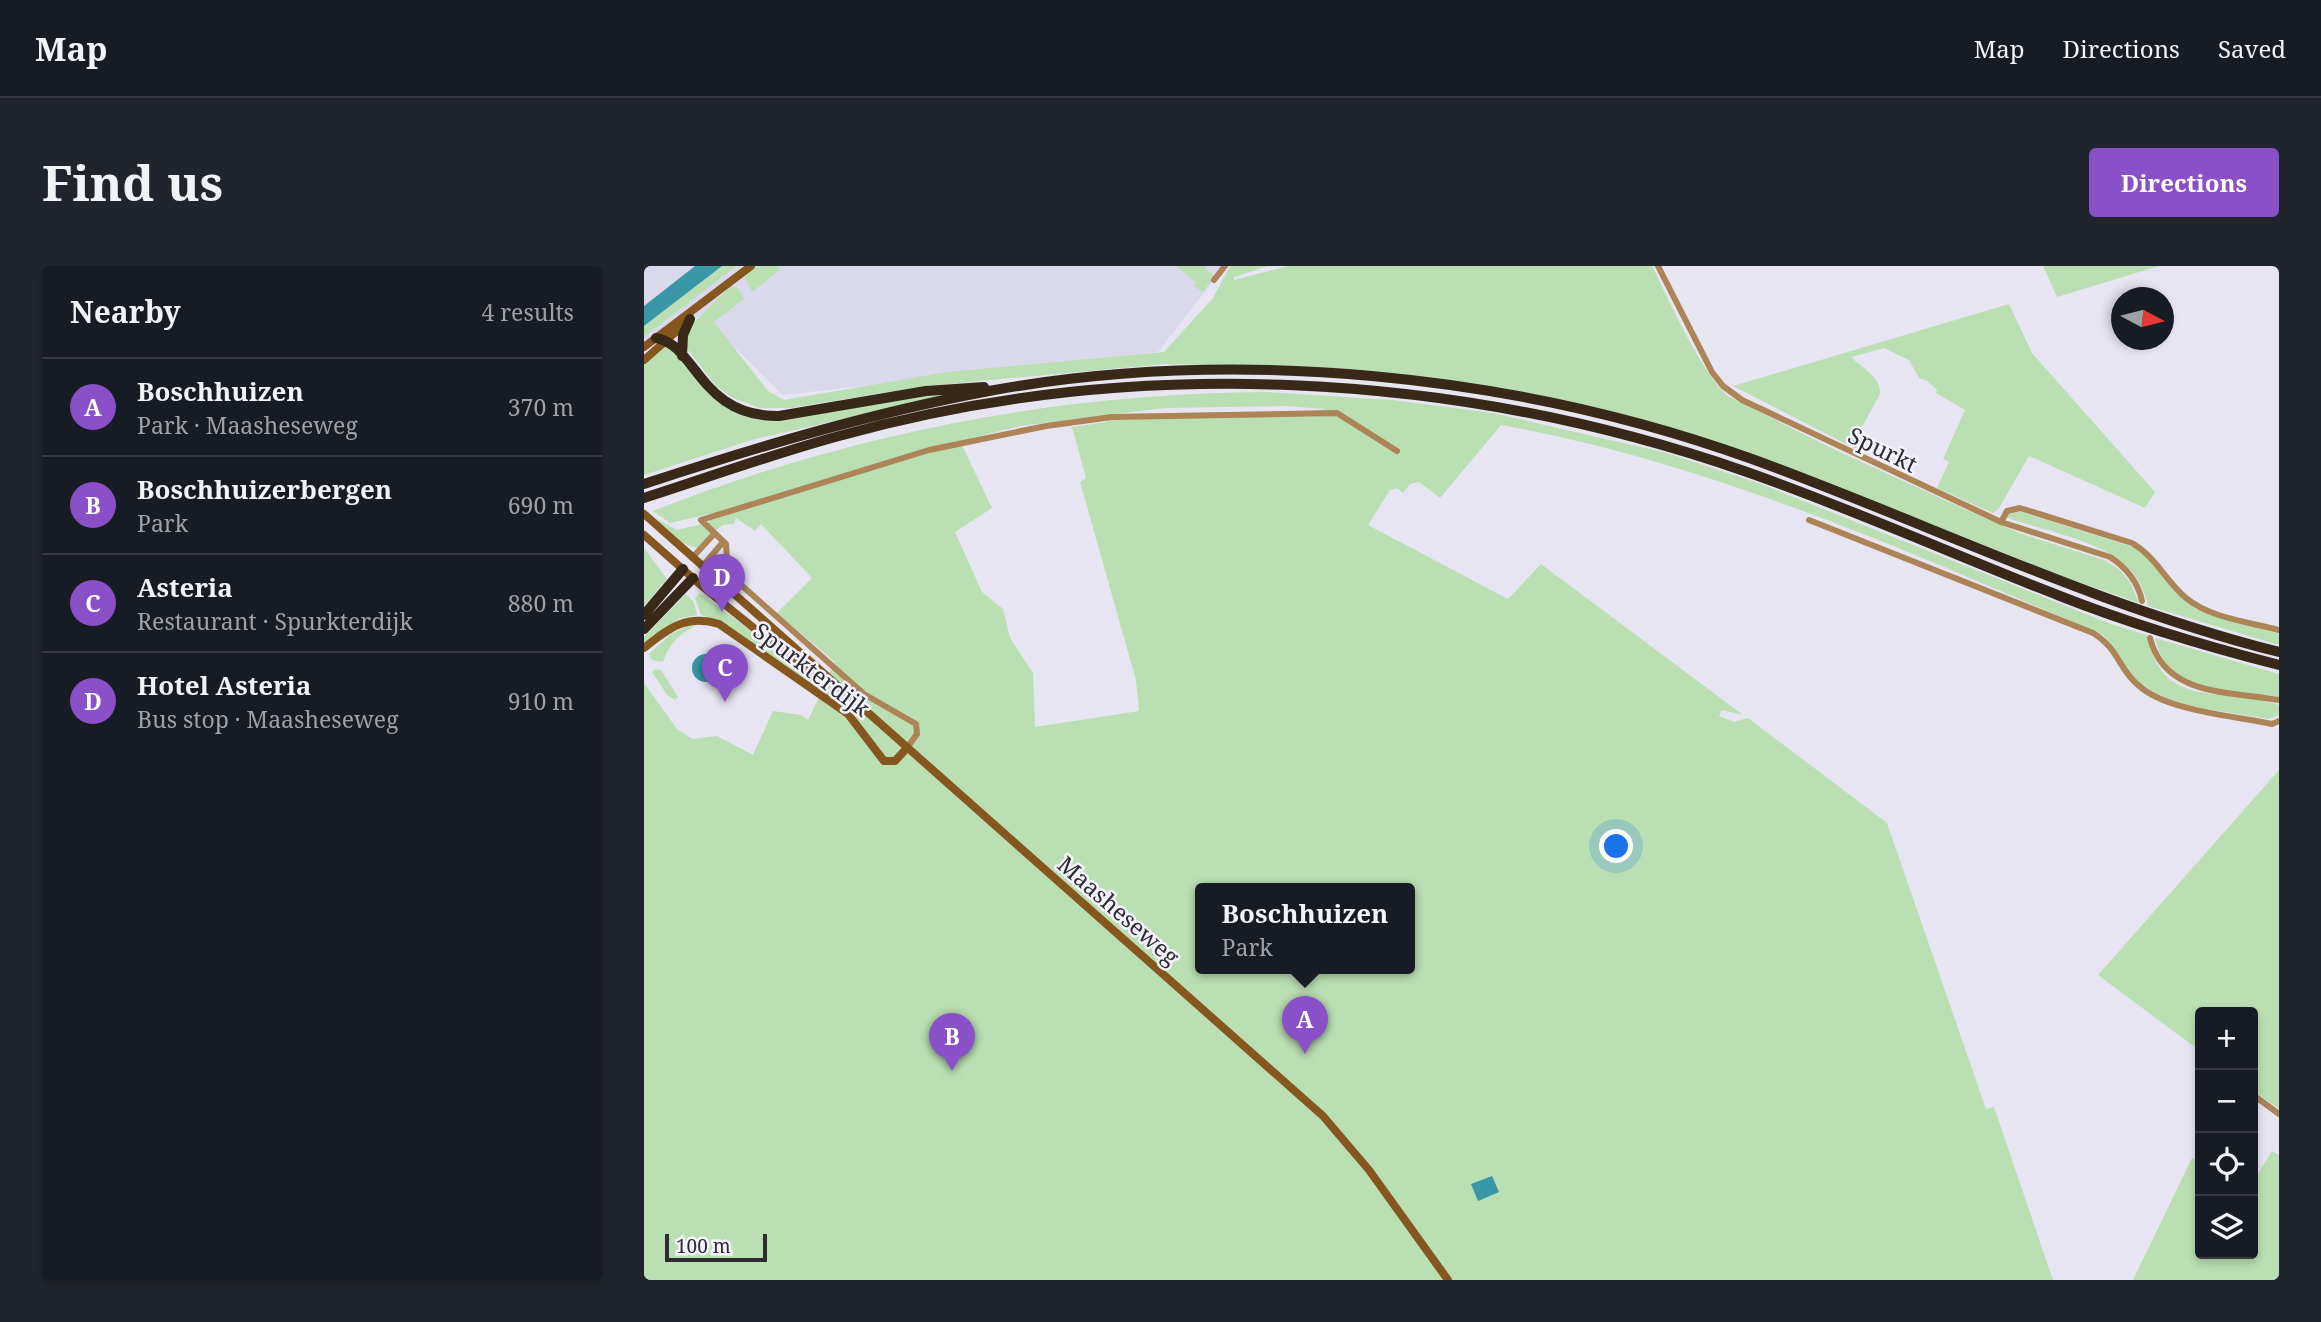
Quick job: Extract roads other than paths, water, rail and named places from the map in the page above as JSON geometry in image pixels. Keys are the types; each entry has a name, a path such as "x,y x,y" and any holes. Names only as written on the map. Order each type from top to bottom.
{"highway":[{"path":"682,356 683,335 690,319"},
{"path":"656,338 668,341 718,397 742,410 768,416 948,388 1011,387 1116,376 1253,372 1410,379 1524,396 1602,413 1749,458 2075,589 2228,639 2279,652"},
{"path":"648,500 668,490 841,435 985,405 1054,395 1211,384 1330,387 1408,394 1517,410 1673,448 1805,494 2063,597 2164,633 2279,665"},
{"path":"644,484 759,446 862,418 1011,387"},
{"path":"644,615 683,569"},
{"path":"644,629 692,578"}],"main road":[{"path":"644,347 751,266"},
{"path":"644,360 668,341 705,303"},
{"name":"Maasheseweg","path":"644,514 829,681 1323,1116 1369,1170 1448,1280"},
{"name":"Maasheseweg","path":"644,535 692,578 807,670 829,681"},
{"path":"683,569 692,558"},
{"path":"692,578 702,567"},
{"name":"Spurkterdijk","path":"644,648 682,621 700,619 719,624 848,715 884,761 895,761 907,748"}],"street":[{"path":"1214,280 1225,266"},
{"name":"Spurkt","path":"1658,266 1712,372 1723,386 1742,400 2001,522 2110,558 2123,566 2135,582 2143,601"},
{"path":"907,748 917,734 916,724 864,694 721,567 727,559 728,551 723,542 701,520 872,466 980,438 1112,417 1337,412 1397,451"},
{"path":"2001,522 2007,511 2020,508 2132,543 2146,551 2174,586 2200,608 2279,630"},
{"path":"1809,520 2093,633 2115,650 2137,685 2167,702 2272,724 2279,721"},
{"path":"692,558 714,534"},
{"path":"702,567 723,542"},
{"path":"2150,638 2162,667 2179,681 2206,689 2279,700"},
{"path":"2258,1098 2279,1114"}],"water":[{"path":"695,266 722,266 644,326 644,306"},
{"path":"706,654 716,658 720,668 716,678 706,682 696,678 692,668 696,658"},
{"path":"1492,1176 1499,1192 1478,1201 1471,1184"}],"place":[{"name":"Hotel Asteria","path":"722,612"},
{"name":"Asteria","path":"725,702"},
{"name":"Boschhuizen","path":"1305,1054"},
{"name":"Boschhuizerbergen","path":"952,1071"}]}
